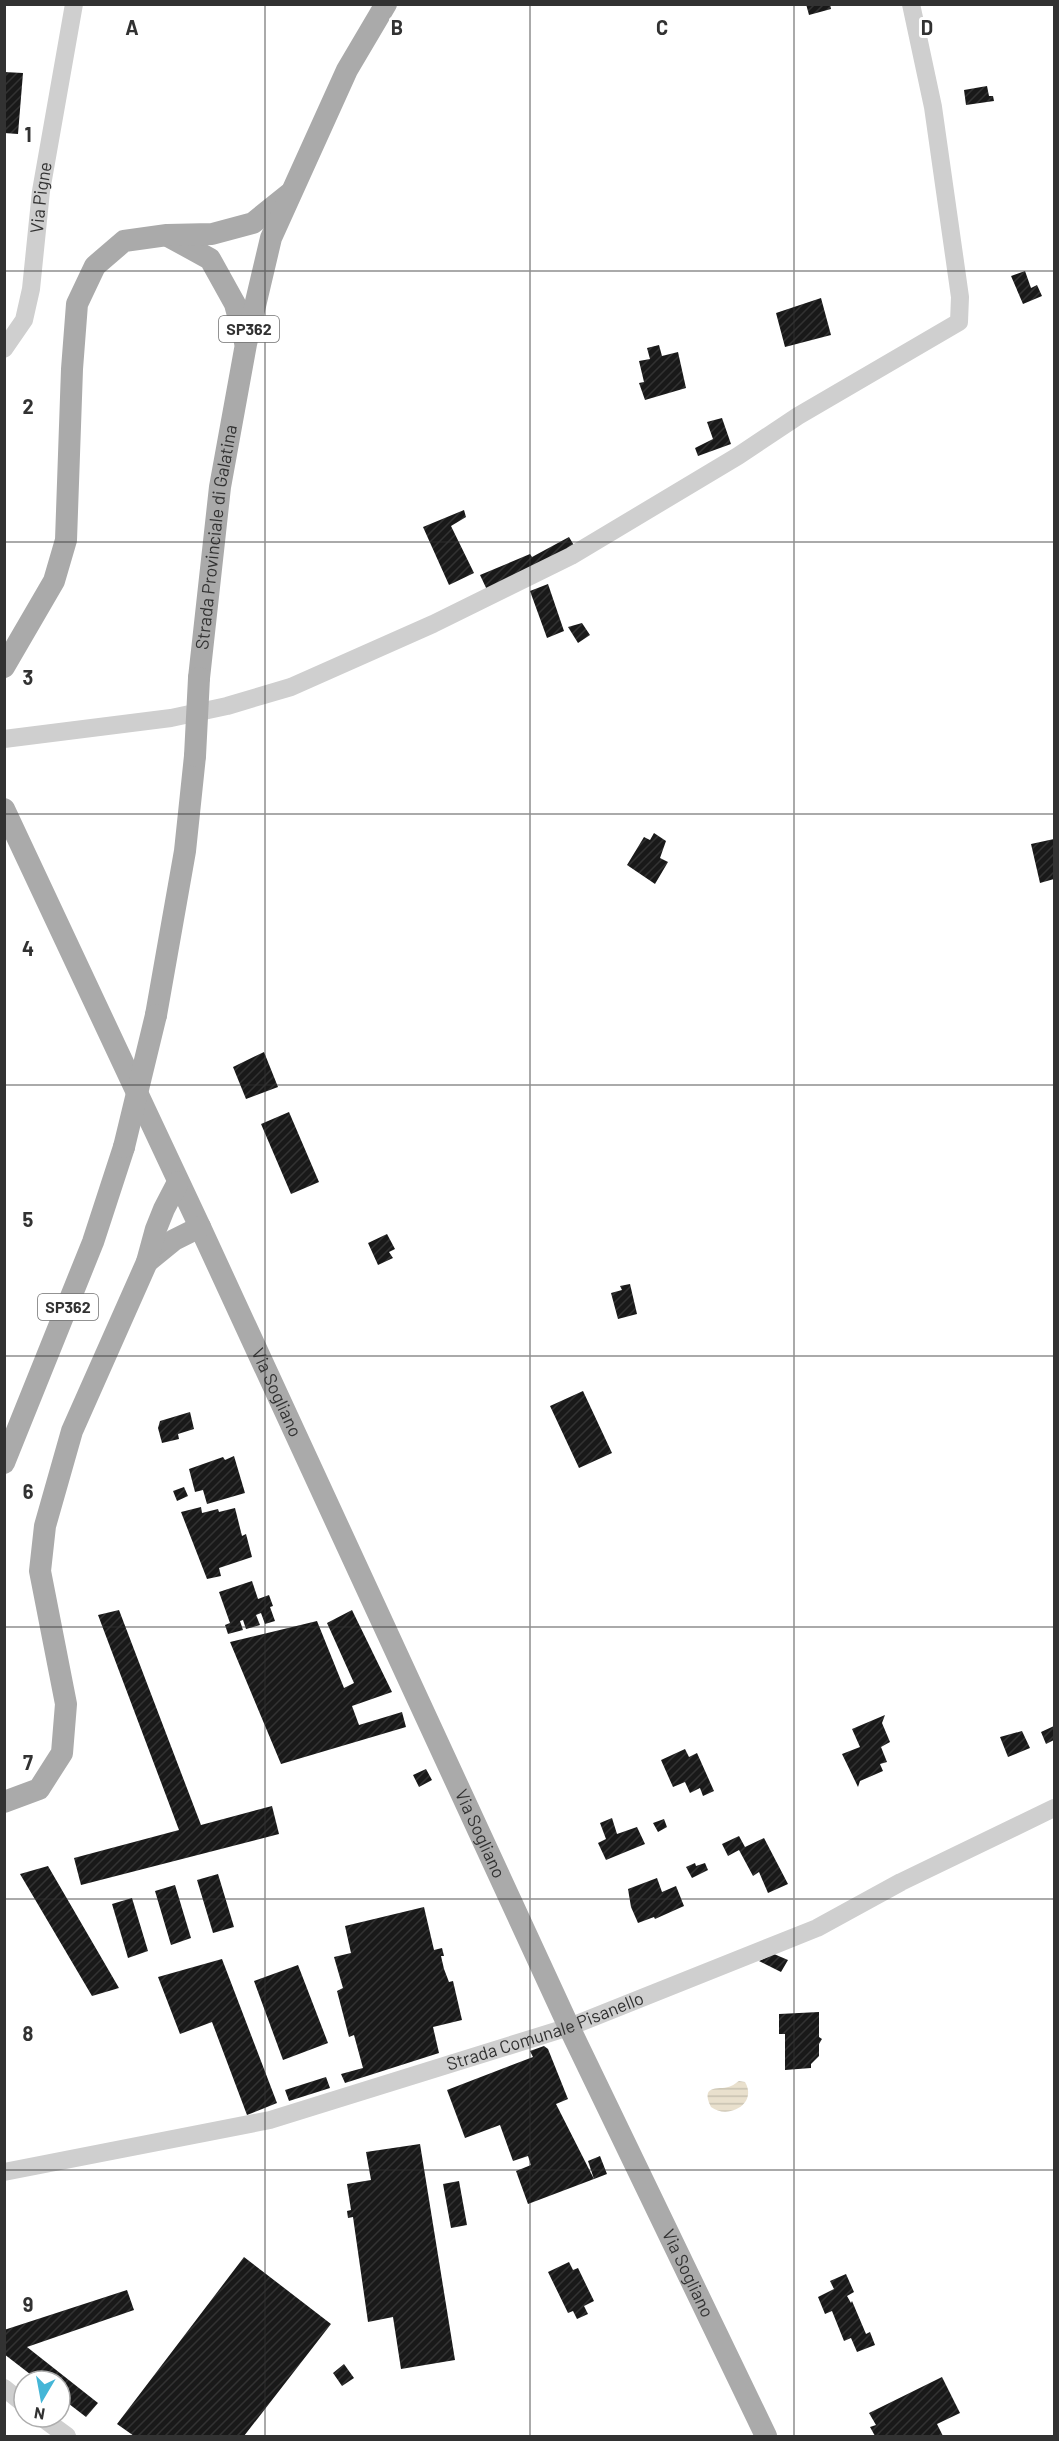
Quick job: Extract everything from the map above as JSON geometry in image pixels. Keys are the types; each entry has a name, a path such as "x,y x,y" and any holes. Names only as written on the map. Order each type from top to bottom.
{"main road":[{"name":"Strada Provinciale di Galatina","path":"4,1463 93,1242 124,1148 156,1015 185,852 195,756 199,678 220,486 246,344 271,238 347,70 386,4"},
{"path":"6,662 54,581 66,540 72,369 77,304 95,266 124,241 167,235 212,234 253,223 292,191"},
{"path":"167,235 210,259 234,304 246,344"},
{"path":"4,810 200,1227 174,1240 147,1262"},
{"path":"4,1802 39,1789 62,1753 66,1704 40,1571 45,1526 72,1431 147,1262 156,1229 178,1182"},
{"name":"Via Sogliano","path":"200,1227 569,2027 766,2436"}],"street":[{"name":"Via Pigne","path":"4,349 24,320 31,289 40,191 74,4"},
{"path":"4,739 171,718 227,706 291,687 433,624 571,556 738,456 798,416 959,322 960,297 933,107 911,4"},
{"name":"Strada Comunale Pisanello","path":"4,2172 270,2120 569,2027 817,1928 901,1882 1054,1808"}],"shaded area":[{"path":"739,2081 745,2082 748,2097 739,2108 725,2112 711,2107 708,2099 710,2091 732,2086"}],"building":[{"path":"806,4 830,4 831,9 809,15"},
{"path":"4,72 23,73 18,134 4,133"},
{"path":"987,86 989,96 993,96 994,101 966,105 964,90"},
{"path":"1025,271 1031,288 1037,285 1042,296 1023,304 1011,276"},
{"path":"821,298 831,335 785,347 776,313"},
{"path":"659,345 662,356 678,352 686,388 645,400 639,383 644,382 639,361 650,359 647,348"},
{"path":"722,418 731,444 698,456 695,448 713,439 707,422"},
{"path":"464,510 466,517 451,526 474,573 449,585 423,527"},
{"path":"569,537 575,547 488,592 480,575 530,554 532,557"},
{"path":"548,584 564,631 547,638 530,591"},
{"path":"582,623 590,635 578,643 568,627"},
{"path":"654,833 666,841 660,858 668,862 655,884 627,865 644,837 650,840"},
{"path":"1054,839 1054,879 1040,883 1031,844"},
{"path":"264,1052 278,1087 246,1099 233,1067"},
{"path":"289,1112 319,1182 291,1194 261,1124"},
{"path":"387,1234 395,1249 389,1252 393,1258 378,1265 368,1243"},
{"path":"630,1284 637,1314 618,1319 611,1293 622,1290 620,1286"},
{"path":"583,1391 612,1453 579,1468 550,1406"},
{"path":"190,1412 194,1429 178,1434 179,1439 162,1443 158,1428 160,1421"},
{"path":"234,1456 245,1493 207,1504 203,1490 195,1492 189,1469 223,1457 225,1460"},
{"path":"184,1487 188,1496 177,1501 173,1491"},
{"path":"201,1507 202,1513 235,1508 242,1536 246,1534 252,1557 219,1568 221,1576 207,1579 181,1512"},
{"path":"252,1581 258,1599 269,1595 275,1621 265,1624 261,1613 256,1615 260,1625 246,1629 243,1620 240,1621 243,1630 228,1634 225,1625 230,1623 219,1592"},
{"path":"119,1610 201,1825 272,1806 279,1834 81,1885 74,1858 179,1830 98,1615"},
{"path":"352,1610 392,1692 352,1706 359,1725 402,1712 406,1727 281,1764 230,1642 317,1621 344,1688 354,1683 327,1623"},
{"path":"885,1715 882,1723 890,1742 881,1747 887,1762 880,1764 883,1771 860,1781 858,1787 842,1754 860,1747 852,1729"},
{"path":"1054,1726 1054,1740 1046,1744 1041,1732"},
{"path":"1022,1731 1030,1748 1008,1757 1000,1737"},
{"path":"685,1749 689,1757 697,1753 714,1791 703,1796 700,1788 690,1793 685,1782 673,1787 661,1760"},
{"path":"426,1769 432,1780 419,1787 413,1775"},
{"path":"612,1818 617,1834 637,1827 645,1844 606,1860 598,1843 606,1839 600,1823"},
{"path":"664,1819 667,1827 658,1832 653,1823"},
{"path":"739,1836 745,1847 764,1838 788,1884 768,1893 759,1872 753,1876 739,1850 728,1856 722,1844"},
{"path":"695,1863 696,1866 705,1863 708,1870 692,1878 686,1867"},
{"path":"48,1866 119,1988 92,1996 20,1874"},
{"path":"218,1874 234,1927 213,1933 197,1880"},
{"path":"657,1878 662,1892 676,1886 684,1906 655,1919 654,1917 638,1923 631,1907 628,1889"},
{"path":"175,1885 191,1938 171,1945 155,1891"},
{"path":"132,1898 148,1951 128,1958 112,1904"},
{"path":"424,1907 434,1950 442,1948 444,1969 449,1982 453,1981 462,2020 433,2027 439,2053 345,2083 341,2074 363,2068 354,2035 349,2037 337,1991 343,1988 334,1957 351,1953 345,1926"},
{"path":"774,1954 788,1960 781,1972 759,1961"},
{"path":"222,1959 277,2103 247,2115 212,2022 180,2034 158,1977"},
{"path":"298,1965 328,2043 283,2060 254,1981"},
{"path":"819,2012 819,2037 822,2039 819,2044 819,2056 811,2064 811,2068 785,2070 785,2034 779,2034 779,2014"},
{"path":"544,2046 548,2049 568,2099 556,2104 594,2179 528,2204 516,2171 531,2165 528,2156 513,2161 500,2125 465,2138 447,2090 533,2057 530,2051"},
{"path":"326,2077 330,2088 289,2101 285,2090"},
{"path":"420,2144 455,2360 401,2369 393,2317 368,2322 353,2217 348,2218 347,2211 351,2210 347,2184 371,2180 366,2152"},
{"path":"600,2156 607,2174 594,2179 588,2161"},
{"path":"459,2181 467,2225 451,2228 443,2184"},
{"path":"244,2257 331,2324 244,2436 134,2436 117,2424"},
{"path":"569,2262 573,2270 578,2268 594,2301 584,2306 588,2314 577,2319 573,2311 568,2313 548,2272"},
{"path":"846,2274 854,2292 847,2296 851,2303 852,2301 866,2334 870,2332 875,2345 857,2352 851,2338 844,2341 832,2311 825,2314 818,2297 834,2289 830,2281"},
{"path":"127,2290 134,2310 27,2347 55,2369 23,2369 4,2354 4,2330"},
{"path":"344,2364 354,2378 342,2386 333,2373"},
{"path":"942,2377 960,2413 937,2424 943,2436 875,2436 870,2427 876,2425 869,2413"},
{"path":"72,2382 98,2403 86,2417 72,2406"}]}
